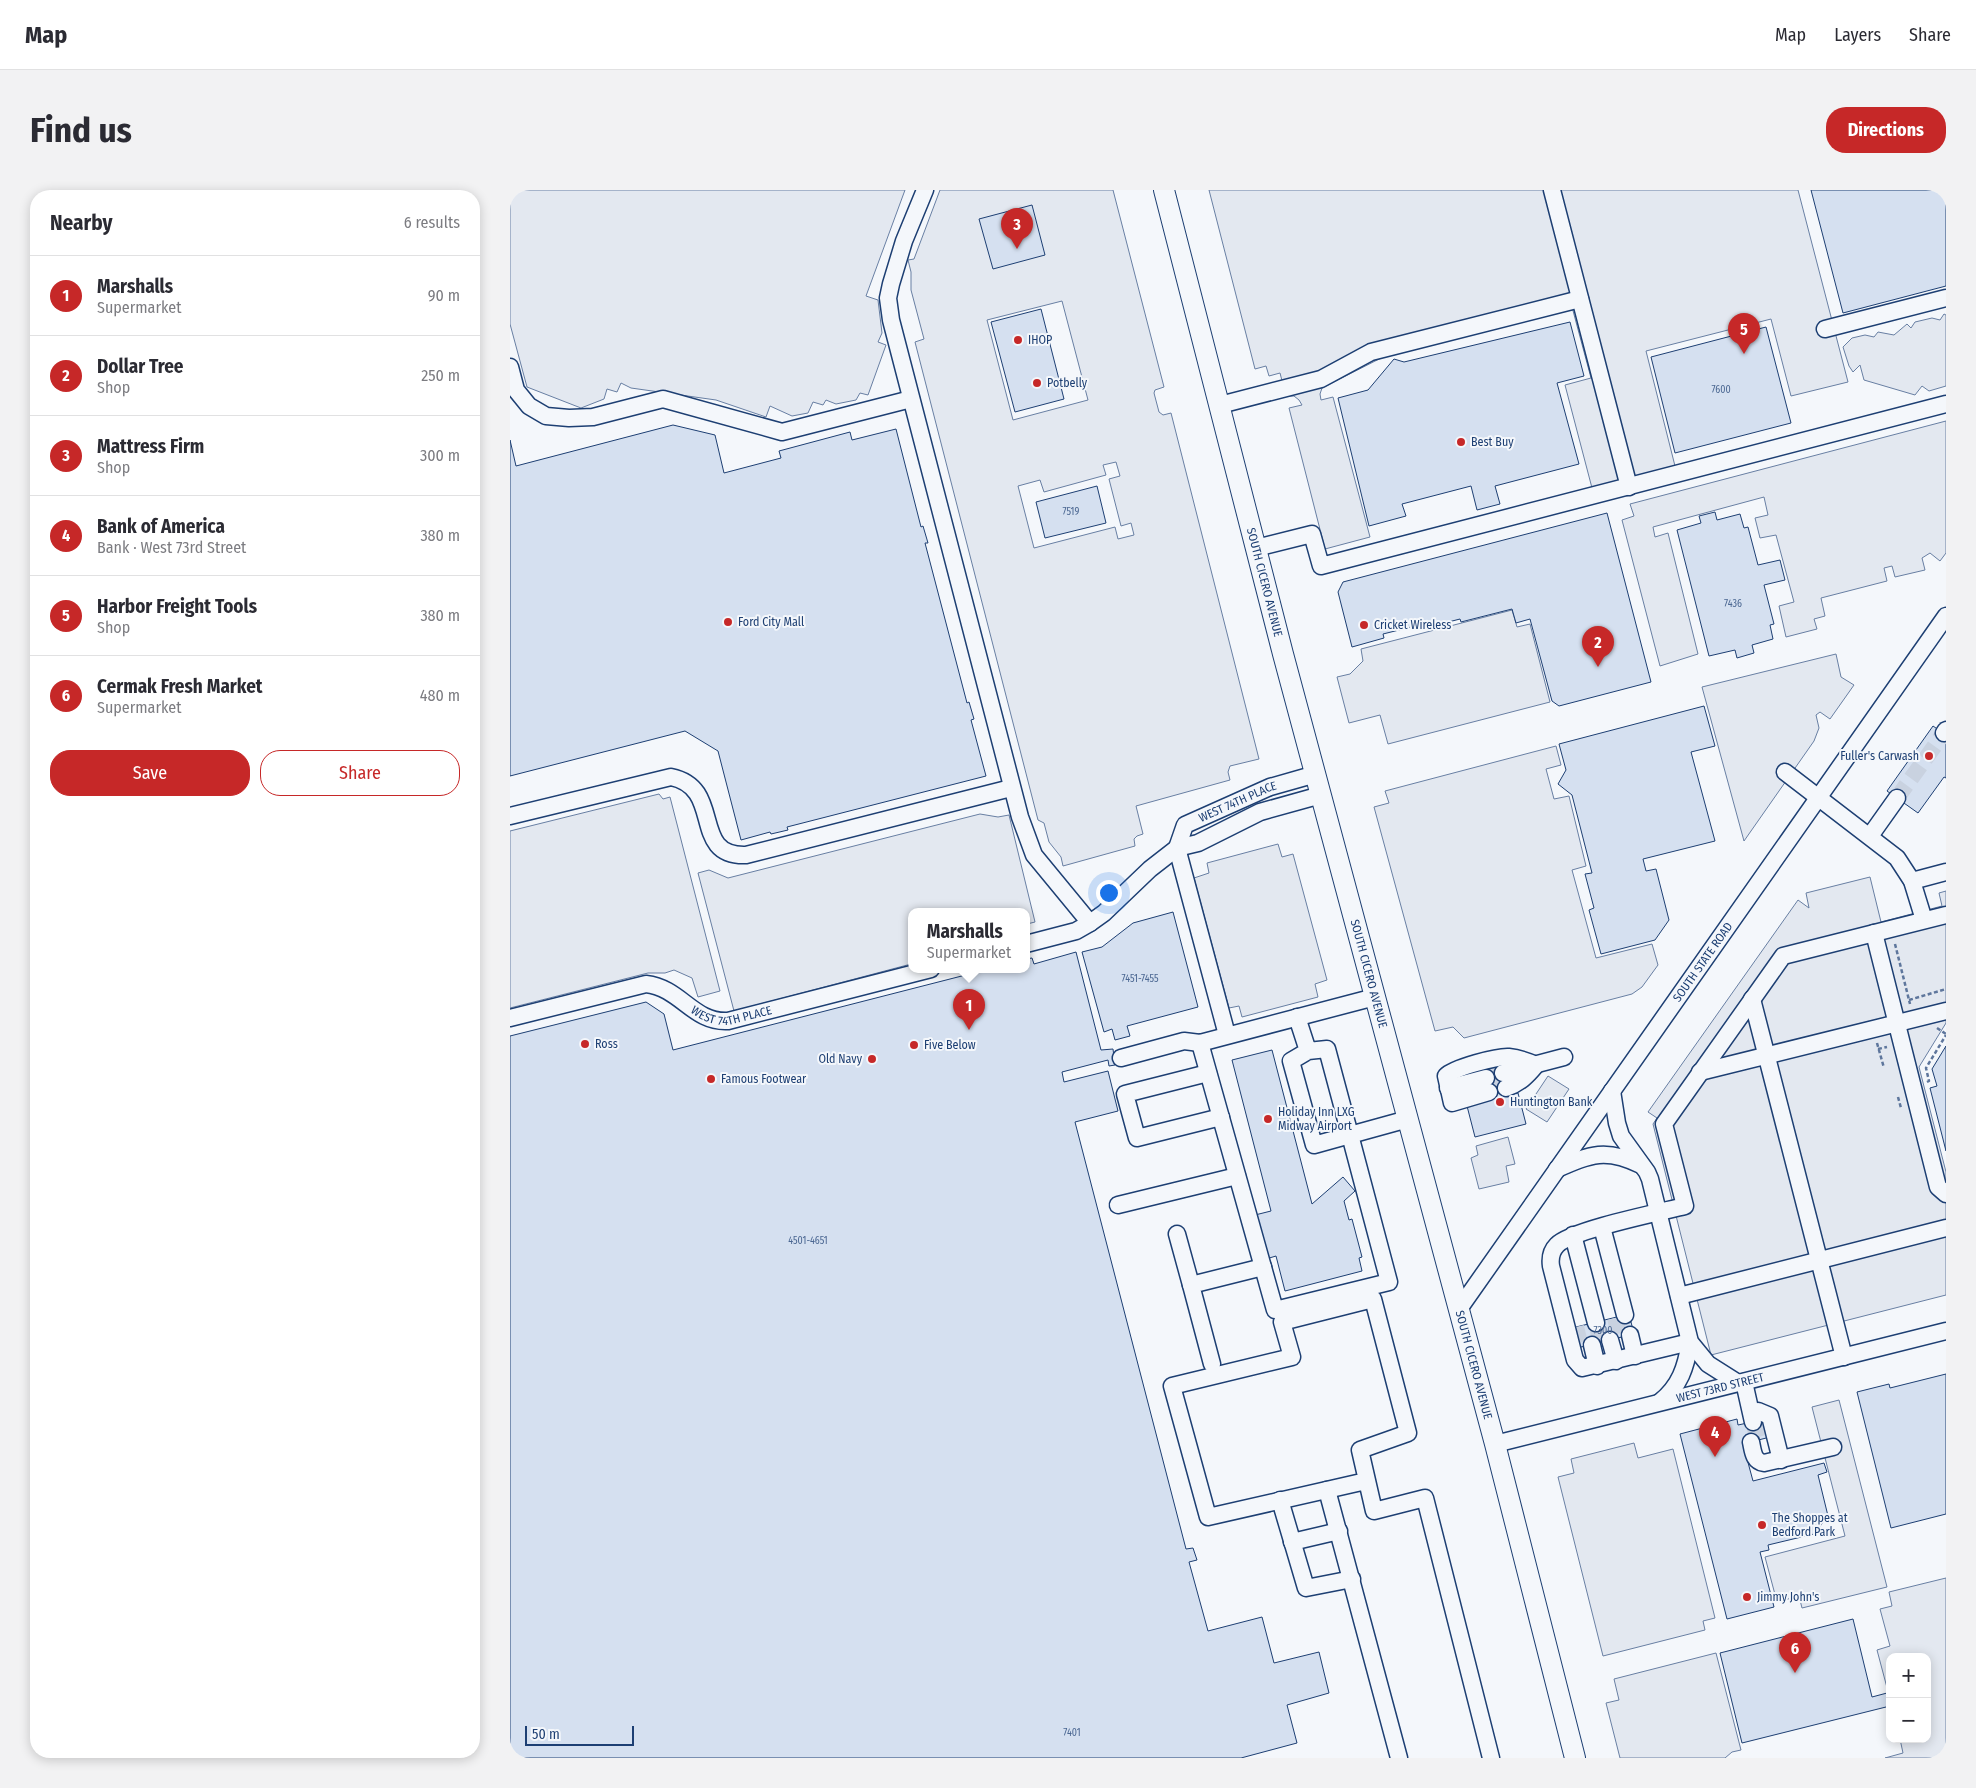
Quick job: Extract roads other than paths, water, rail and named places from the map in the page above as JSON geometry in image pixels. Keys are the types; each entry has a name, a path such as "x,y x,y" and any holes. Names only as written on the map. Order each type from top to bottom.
{"main road":[{"name":"SOUTH CICERO AVENUE","path":"1164,190 1321,795 1495,1444 1575,1758"}],"street":[{"path":"925,190 904,241 888,298 892,320 1011,788 1034,855 1090,923"},
{"path":"1552,190 1629,487"},
{"path":"1826,329 1946,298"},
{"path":"1220,405 1322,379 1371,352 1580,299"},
{"path":"510,368 516,390 529,406 546,416 569,418 593,417 663,399 782,432 911,399"},
{"path":"1256,548 1312,534 1321,566 1946,404"},
{"name":"SOUTH STATE ROAD","path":"1459,1310 1946,617"},
{"path":"1785,772 1897,858 1912,881 1924,920"},
{"name":"WEST 74TH PLACE","path":"1178,848 1185,825 1270,786 1316,774"},
{"path":"510,816 670,777 683,779 700,796 709,829 716,842 724,851 735,856 746,855 1011,788"},
{"name":"WEST 74TH PLACE","path":"1030,943 1076,932 1104,912 1150,869 1178,848 1198,843 1260,812 1321,795"},
{"path":"1870,836 1897,798"},
{"path":"1178,848 1227,1035"},
{"path":"1912,881 1946,872"},
{"path":"1690,1342 1582,1368 1574,1360 1551,1266 1551,1254 1578,1235 1685,1206 1664,1124 1783,956 1946,915"},
{"path":"1874,933 1938,1187 1946,1194"},
{"name":"WEST 74TH PLACE","path":"510,1018 646,984 657,985 668,990 706,1018 716,1022 728,1021 915,973"},
{"path":"1122,1058 1184,1041 1200,1043 1375,997"},
{"path":"1752,999 1844,1357"},
{"path":"1700,1072 1946,1011"},
{"path":"1297,1017 1308,1051"},
{"path":"1200,1043 1275,1310 1389,1282 1350,1135 1327,1049 1308,1051 1291,1061 1314,1144 1350,1135 1408,1119"},
{"path":"1449,1091 1450,1072 1454,1070 1503,1057 1529,1066"},
{"path":"1529,1066 1518,1084 1504,1077 1529,1066 1564,1057"},
{"path":"1208,1072 1125,1094 1137,1138 1221,1117"},
{"path":"1449,1091 1486,1081 1449,1091"},
{"path":"1612,1091 1621,1136 1650,1179 1690,1342 1686,1363 1679,1382 1671,1393 1658,1404"},
{"path":"1557,1169 1593,1155 1608,1154 1623,1156 1643,1166"},
{"path":"1118,1205 1237,1176"},
{"path":"1679,1296 1946,1228"},
{"path":"1177,1234 1212,1364"},
{"path":"1578,1235 1601,1321 1578,1235"},
{"path":"1191,1286 1263,1267"},
{"path":"1366,1481 1208,1517 1172,1386 1292,1357 1282,1322 1373,1299 1408,1433 1360,1450 1366,1481 1374,1511 1425,1498 1491,1758"},
{"name":"WEST 73RD STREET","path":"1495,1444 1946,1332"},
{"path":"1611,1362 1606,1341 1611,1362"},
{"path":"1690,1342 1708,1364 1741,1383 1754,1417 1770,1416 1772,1462"},
{"path":"1758,1440 1772,1462"},
{"path":"1772,1462 1833,1447"},
{"path":"1327,1490 1399,1758"},
{"path":"1280,1500 1306,1588 1352,1579"},
{"path":"1292,1542 1339,1531"}],"tunnel":[{"path":"1897,798 1944,733"},
{"path":"1483,1070 1501,1066"},
{"path":"1487,1085 1504,1080"},
{"path":"1615,1318 1620,1338"},
{"path":"1596,1323 1601,1343"},
{"path":"1576,1327 1581,1347"},
{"path":"1753,1422 1758,1440"}],"place":[{"name":"Mattress Firm","path":"1017,249"},
{"name":"IHOP","path":"1018,340"},
{"name":"Harbor Freight Tools","path":"1744,354"},
{"name":"Potbelly","path":"1037,383"},
{"name":"Best Buy","path":"1461,442"},
{"name":"Ford City Mall","path":"728,622"},
{"name":"Cricket Wireless","path":"1364,625"},
{"name":"Dollar Tree","path":"1598,667"},
{"name":"Fuller's Carwash","path":"1929,756"},
{"name":"Marshalls","path":"969,1030"},
{"name":"Ross","path":"585,1044"},
{"name":"Five Below","path":"914,1045"},
{"name":"Old Navy","path":"872,1059"},
{"name":"Famous Footwear","path":"711,1079"},
{"name":"Huntington Bank","path":"1500,1102"},
{"name":"Holiday Inn LXG Midway Airport","path":"1268,1119"},
{"name":"Bank of America","path":"1715,1457"},
{"name":"The Shoppes at Bedford Park","path":"1762,1525"},
{"name":"Jimmy John's","path":"1747,1597"},
{"name":"Cermak Fresh Market","path":"1795,1673"}]}
